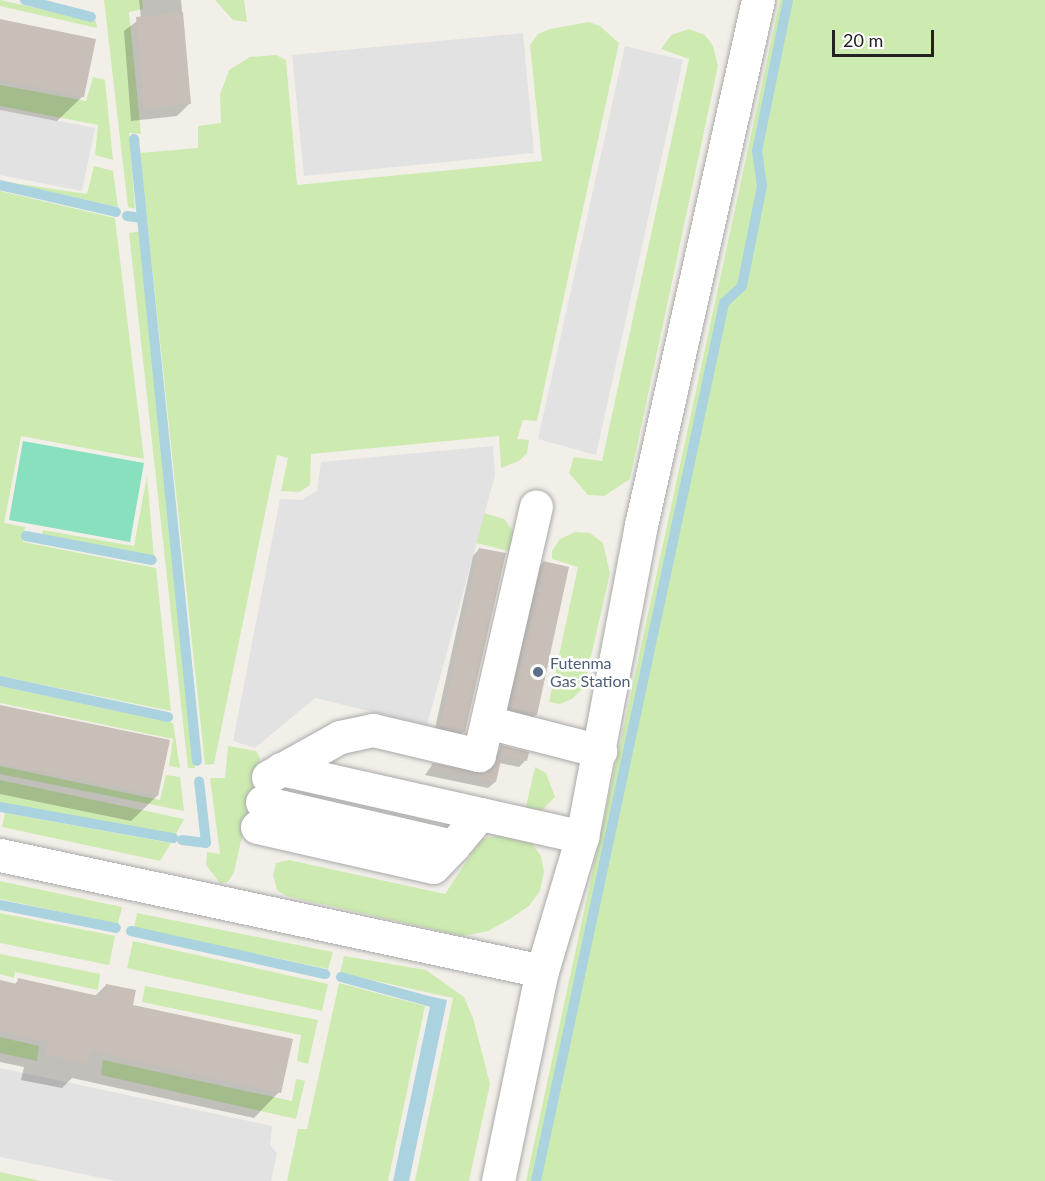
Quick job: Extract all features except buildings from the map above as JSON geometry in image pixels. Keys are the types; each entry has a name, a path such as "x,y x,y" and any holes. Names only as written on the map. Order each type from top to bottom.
{"lane":[{"path":"498,1181 542,971 582,837 641,525 758,0"},
{"path":"267,794 340,737 374,730 479,755 536,506"},
{"path":"487,722 600,751"},
{"path":"267,794 480,814 582,837"},
{"path":"267,794 453,846 480,814"},
{"path":"0,855 542,971"}],"green space":[{"path":"0,0 96,21 97,28 0,6"},
{"path":"104,0 142,0 143,9 129,12 141,134 129,133 135,209 128,207"},
{"path":"215,0 244,0 247,22 233,20"},
{"path":"780,0 1045,0 1045,1181 526,1181"},
{"path":"589,22 600,26 619,43 537,421 523,420 517,439 529,440 527,453 519,461 501,468 499,436 311,454 310,485 299,492 281,491 288,458 277,455 214,764 205,765 140,153 198,148 198,126 221,123 220,95 229,70 250,57 276,55 286,60 297,185 542,161 530,45 538,34 550,29"},
{"path":"689,29 705,35 713,46 718,66 630,479 604,496 588,495 569,473 574,457 602,461 689,59 661,49 671,35"},
{"path":"93,77 105,80 113,160 95,155 98,125 0,106 0,85 86,101"},
{"path":"94,166 113,171 118,207 0,181 87,194"},
{"path":"0,191 115,218 144,459 21,436 4,523 25,527 23,542 156,568 171,711 0,676"},
{"path":"141,231 195,768 188,768 129,233"},
{"path":"23,441 144,463 130,542 9,520"},
{"path":"147,476 154,558 42,535 43,530 134,546"},
{"path":"477,511 504,519 513,531 513,552 451,537"},
{"path":"575,532 590,533 603,543 610,573 584,687 572,699 560,704 549,702 578,567 552,559 552,551 560,539"},
{"path":"0,686 173,723 180,768 169,766 173,739 0,703"},
{"path":"228,746 256,751 260,758 234,872 228,882 220,883 206,865 207,852 220,854 210,778 225,778"},
{"path":"0,766 160,800 166,775 180,777 184,811 0,774"},
{"path":"535,767 546,773 555,797 539,813 525,811"},
{"path":"0,780 184,819 175,836 0,803"},
{"path":"5,813 171,843 160,861 2,827"},
{"path":"502,835 531,842 541,856 544,872 540,891 529,906 508,920 488,931 463,936 286,896 277,890 273,875 276,863 289,860 445,894 481,839"},
{"path":"0,881 122,907 118,924 0,899"},
{"path":"0,913 115,936 109,965 0,943"},
{"path":"137,913 333,952 328,969 134,928"},
{"path":"133,941 328,984 322,1011 127,968"},
{"path":"0,954 100,974 98,990 15,972 14,978 0,974"},
{"path":"344,956 426,970 464,997 473,1018 490,1084 469,1181 415,1181 453,998 340,973"},
{"path":"339,983 425,1006 388,1181 287,1181 298,1129 307,1129"},
{"path":"145,986 318,1020 308,1064 297,1061 301,1035 142,1002"},
{"path":"0,1037 39,1046 37,1061 0,1053"},
{"path":"103,1060 292,1101 296,1079 305,1081 296,1119 101,1075"},
{"path":"0,1172 41,1181 0,1181"}],"shaded area":[{"path":"523,33 534,153 304,176 292,55"},
{"path":"625,46 683,60 596,455 538,439"},
{"path":"0,110 95,128 82,191 0,175"},
{"path":"493,446 495,475 427,725 315,698 255,748 233,741 280,499 302,500 317,491 321,462"},
{"path":"0,1068 272,1126 270,1145 277,1153 271,1181 116,1181 0,1157"}],"water":[{"path":"432,997 447,1000 409,1181 393,1181"}],"waterway":[{"path":"25,0 91,17"},
{"path":"536,1181 724,303 742,286 762,186 757,151 788,0"},
{"path":"134,139 197,761"},
{"path":"0,185 116,212"},
{"path":"127,216 142,218"},
{"path":"26,536 152,560"},
{"path":"0,681 168,717"},
{"path":"182,840 206,843 199,781"},
{"path":"0,807 173,838"},
{"path":"0,905 116,928"},
{"path":"131,931 325,974"},
{"path":"341,977 439,1004"}],"place":[{"name":"Futenma Gas Station","path":"538,672"}]}
